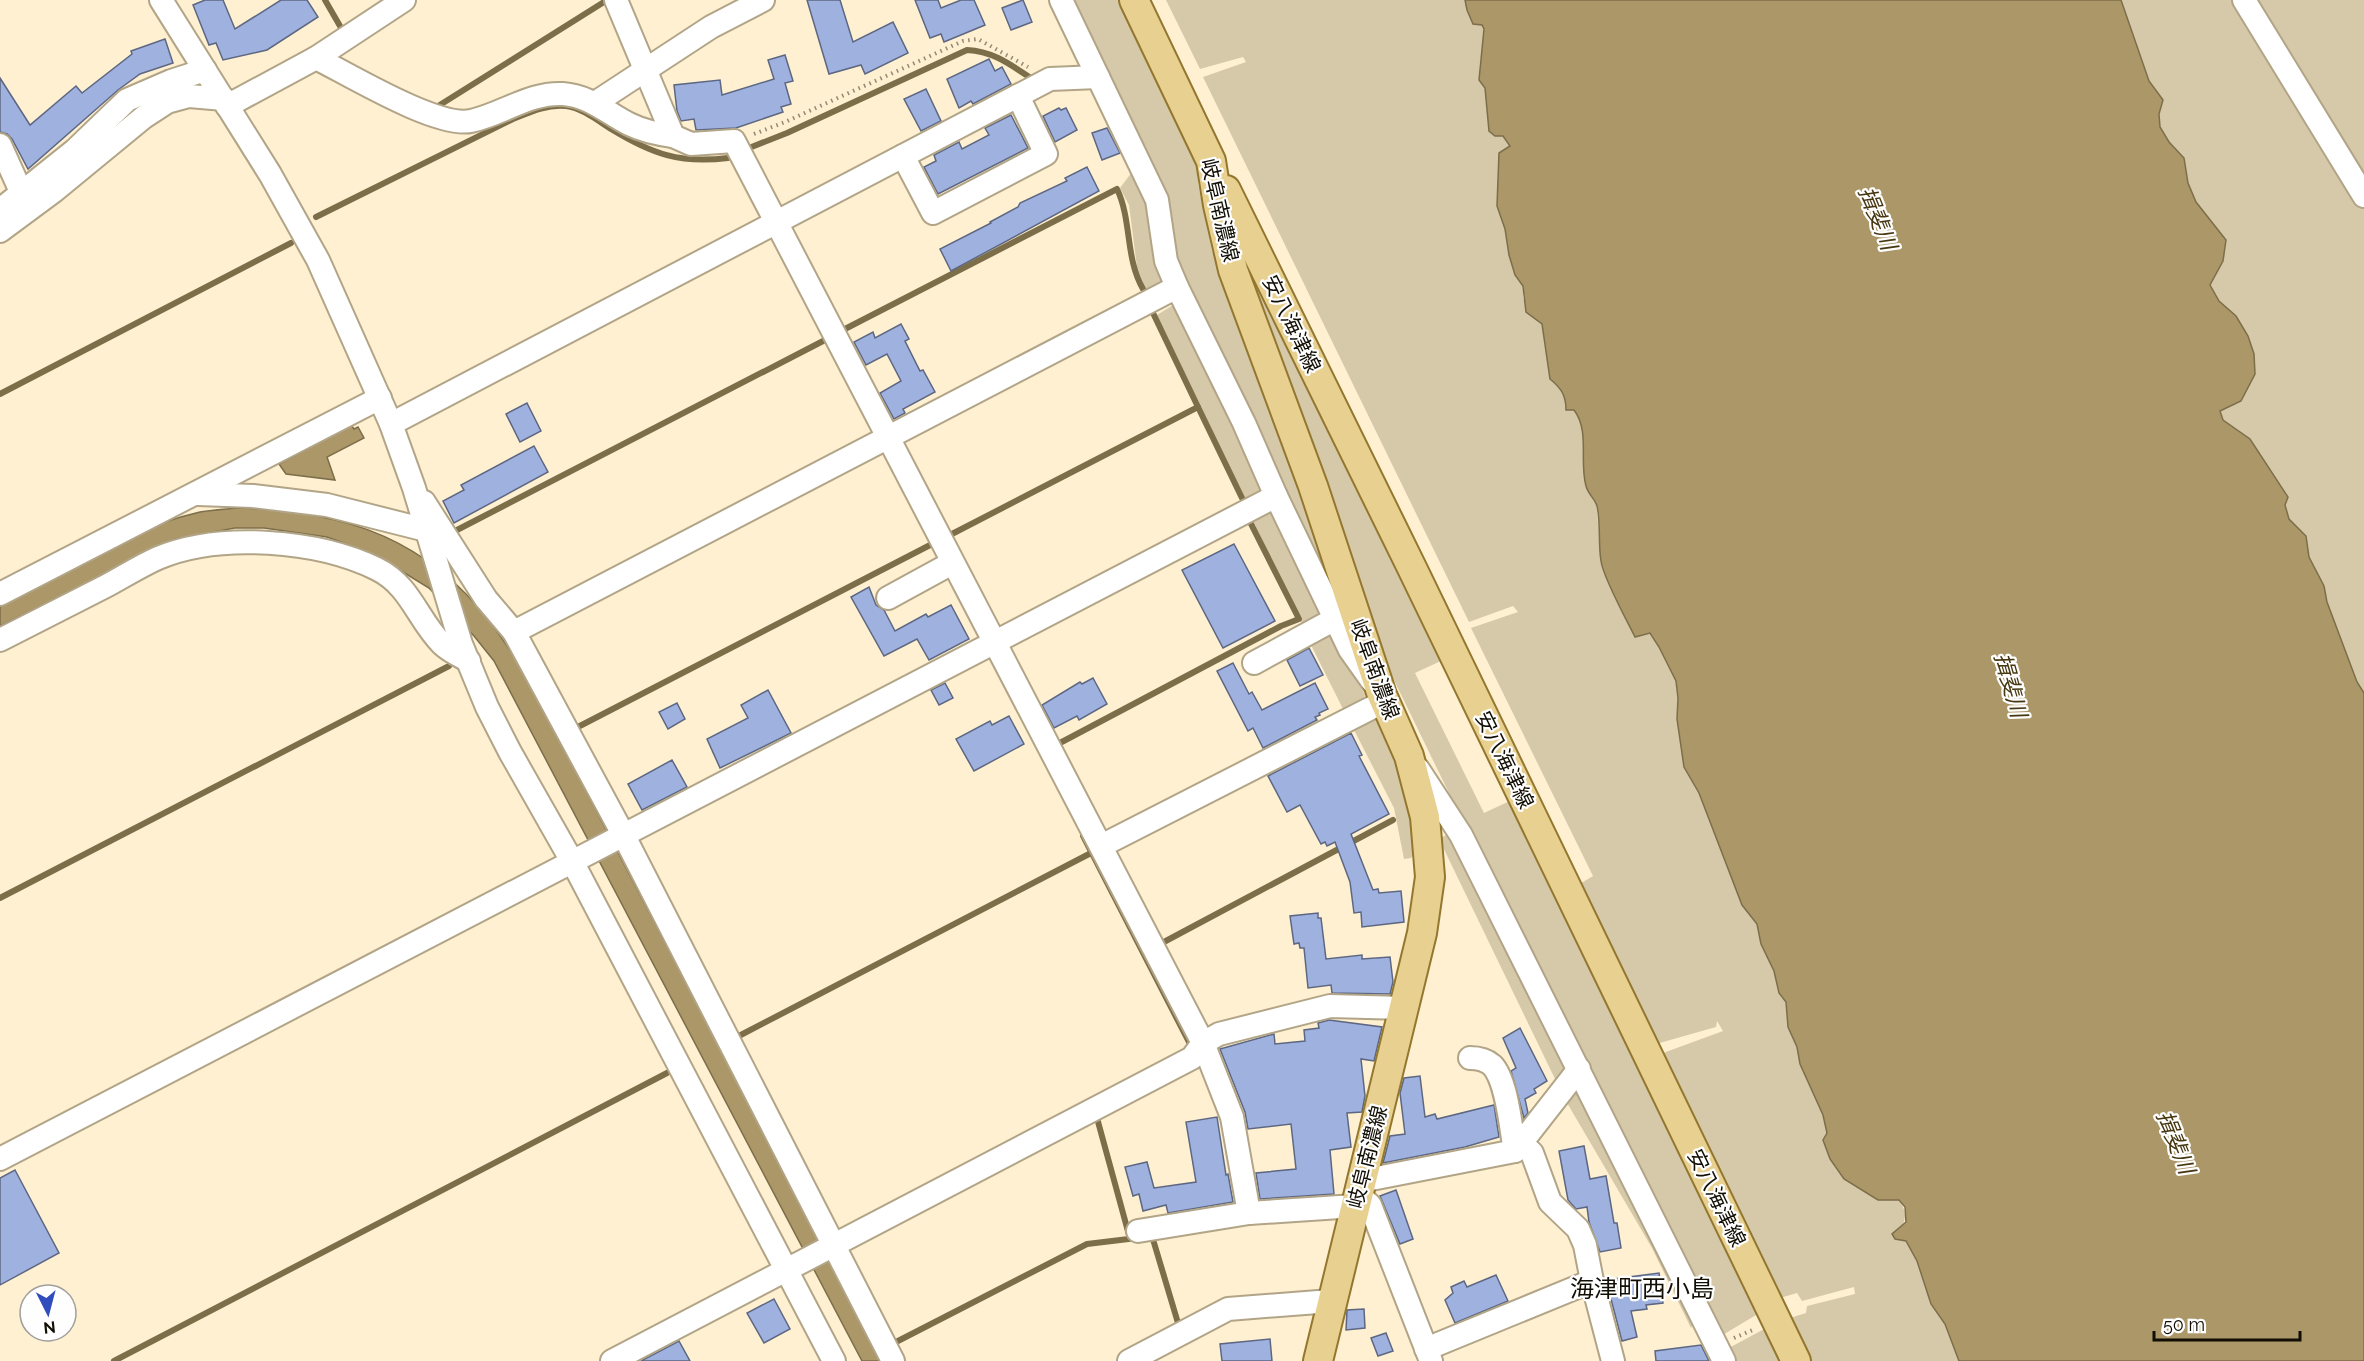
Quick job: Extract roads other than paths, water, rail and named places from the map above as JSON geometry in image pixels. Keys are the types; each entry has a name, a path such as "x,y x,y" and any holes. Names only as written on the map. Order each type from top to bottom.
{"main road":[{"name":"岐阜南濃線","path":"1134,0 1211,161 1218,205 1233,270 1313,486 1383,698 1409,756 1425,818 1430,877 1422,933 1318,1361"},
{"name":"安八海津線","path":"1211,161 1411,566 1796,1361"}],"street":[{"path":"161,0 270,174 318,260 392,423 465,653 487,707 510,753 578,860 794,1268 834,1361"},
{"path":"0,231 54,191 136,123 167,102 189,96 225,102 316,58 404,0"},
{"path":"616,0 673,136"},
{"path":"595,103 711,27 763,0"},
{"path":"1061,0 1157,200 1166,261 1177,287 1244,423 1276,496 1350,650 1383,698 1101,846"},
{"path":"2244,0 2364,196"},
{"path":"316,58 442,119 469,121 532,98 561,94 595,103 630,125 653,133 673,136 691,144 734,141 1203,1043 1232,1117 1249,1213"},
{"path":"0,210 75,150 127,100 171,81 205,70"},
{"path":"392,423 1050,79 1098,77"},
{"path":"903,156 933,213 1036,160 1046,154 1018,96"},
{"path":"0,145 22,194"},
{"path":"514,632 1177,287"},
{"path":"0,594 380,398"},
{"path":"414,488 486,599 514,632 893,1361"},
{"path":"195,494 253,496 327,505 429,541"},
{"path":"0,1159 1276,496"},
{"path":"0,640 160,558 199,548 271,542 299,545 327,552 377,569 400,585 442,645 465,653"},
{"path":"888,598 952,563"},
{"path":"1254,663 1335,619"},
{"path":"1409,756 1461,835 1721,1354"},
{"path":"612,1361 794,1268 1192,1058 1203,1043 1219,1034 1330,1006 1404,1008"},
{"path":"1470,1058 1480,1058 1492,1066 1501,1080 1518,1147 1532,1154 1550,1202 1578,1229 1613,1361"},
{"path":"1138,1231 1358,1194 1518,1147 1579,1069"},
{"path":"1358,1194 1370,1206 1429,1355 1592,1281"},
{"path":"1129,1361 1228,1309 1331,1301"}],"water":[{"name":"揖斐川","path":"1465,0 2121,0 2149,81 2163,100 2159,114 2160,127 2169,142 2184,158 2188,183 2196,202 2226,240 2223,261 2210,285 2219,301 2236,316 2248,336 2254,354 2255,374 2241,401 2220,411 2223,420 2250,439 2288,497 2285,505 2289,519 2306,536 2309,557 2324,586 2327,602 2357,682 2364,693 2364,1361 1959,1361 1945,1324 1931,1304 1917,1261 1906,1241 1895,1239 1892,1234 1906,1222 1905,1207 1899,1200 1878,1200 1844,1179 1830,1159 1823,1140 1827,1133 1823,1115 1800,1064 1797,1047 1788,1027 1786,1002 1779,993 1774,971 1761,944 1757,924 1742,905 1699,793 1684,767 1677,719 1676,681 1650,633 1635,637 1606,577 1600,554 1597,506 1587,489 1584,476 1582,427 1574,410 1566,410 1562,392 1550,379 1542,324 1526,312 1523,286 1515,275 1505,229 1497,206 1499,153 1510,146 1503,136 1495,136 1489,131 1485,88 1479,80 1484,29 1482,25 1473,24"},
{"path":"351,425 354,429 358,427 364,438 327,457 335,480 286,474 279,464"},
{"path":"237,508 306,514 369,530 398,543 426,560 453,581 490,622 523,670 883,1361 862,1361 494,661 429,588 360,549 327,537 264,528 235,528 175,539 0,626 0,602 97,551 174,519 200,512"}],"waterway":[{"path":"325,0 340,26"},
{"path":"435,108 604,2"},
{"path":"749,148 787,133 967,50 993,56 1032,79"},
{"path":"316,217 513,119 552,106 578,109 653,151 695,160 728,158"},
{"path":"843,330 1117,189 1125,213 1133,265 1143,289"},
{"path":"0,394 291,243"},
{"path":"950,535 1198,407 1153,313"},
{"path":"457,530 825,340"},
{"path":"1198,407 1242,498"},
{"path":"1058,744 1281,626 1299,619 1248,518"},
{"path":"574,729 934,543 935,546"},
{"path":"0,898 449,666"},
{"path":"1162,943 1393,820"},
{"path":"1083,836 1191,1046"},
{"path":"735,1038 1091,853"},
{"path":"114,1361 667,1073"},
{"path":"1100,1116 1097,1118 1129,1235"},
{"path":"1152,1236 1178,1323"},
{"path":"896,1342 1087,1244 1137,1238"}],"district":[{"name":"海津町西小島","path":"1642,1288"}]}
